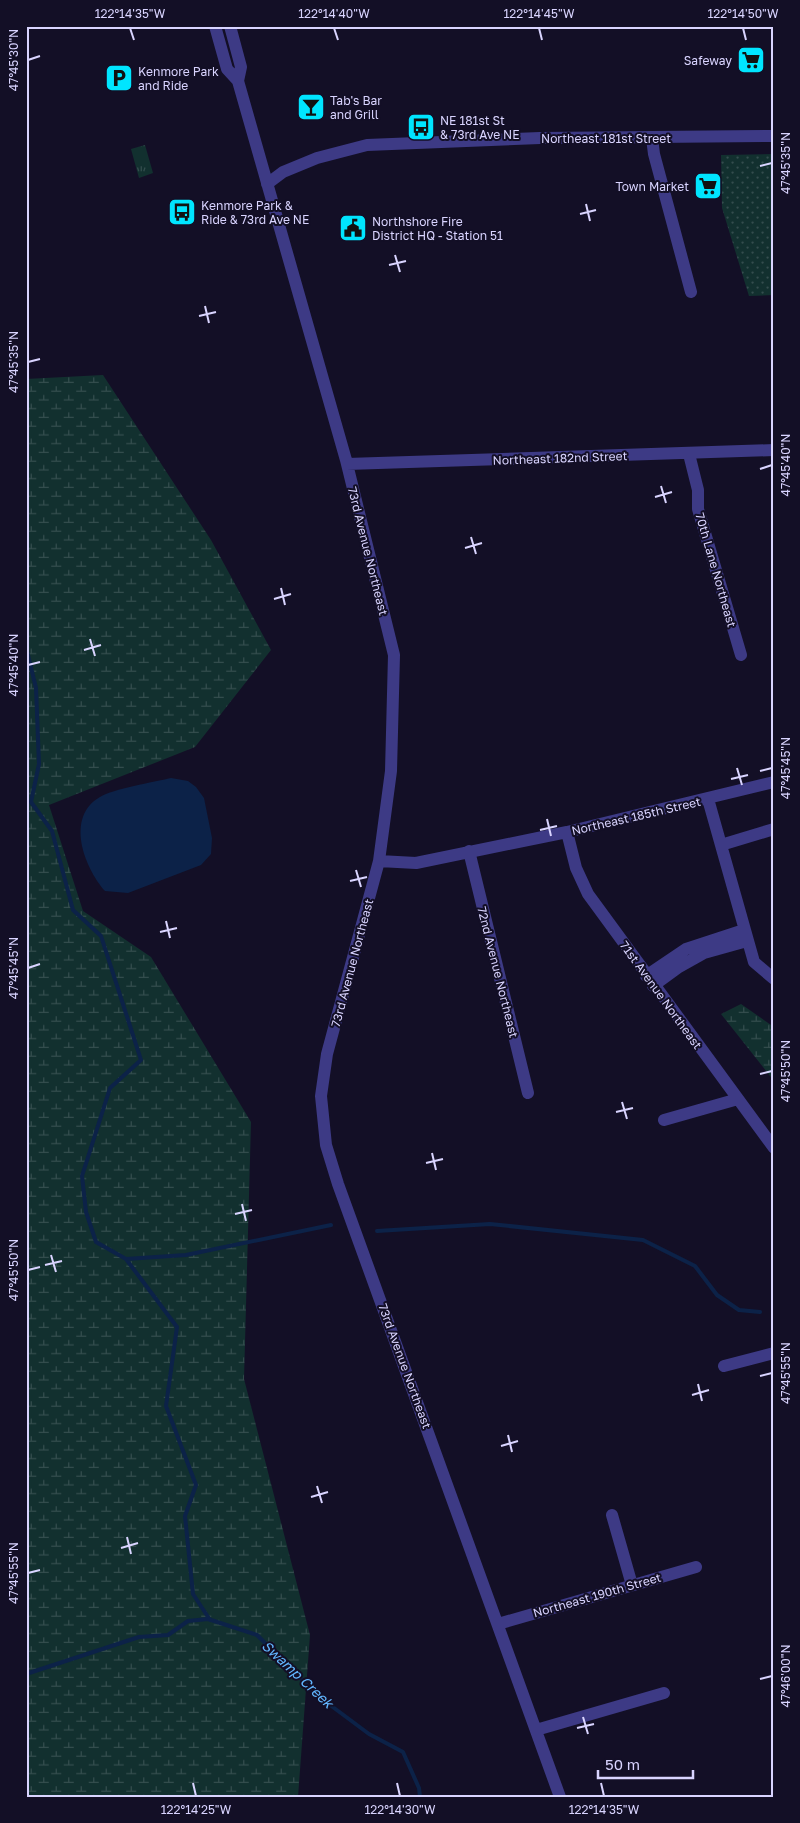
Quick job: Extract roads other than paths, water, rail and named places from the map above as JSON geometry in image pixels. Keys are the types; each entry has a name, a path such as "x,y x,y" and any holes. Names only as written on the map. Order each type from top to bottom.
{"street":[{"name":"73rd Avenue Northeast","path":"215,26 227,70 238,81"},
{"name":"73rd Avenue Northeast","path":"230,26 241,67 238,81 347,464 394,655 391,771 379,862 327,1054 321,1096 324,1129 338,1184 560,1797"},
{"name":"Northeast 181st Street","path":"267,184 283,172 317,158 367,145 540,138 774,136"},
{"path":"652,138 654,154 691,292"},
{"name":"Northeast 182nd Street","path":"347,464 774,450"},
{"name":"70th Lane Northeast","path":"689,454 698,490 698,509 741,655"},
{"name":"Northeast 185th Street","path":"379,862 416,863 567,832 774,782"},
{"path":"708,799 745,936 754,962 774,979"},
{"path":"720,845 774,829"},
{"name":"71st Avenue Northeast","path":"567,832 576,868 588,894 774,1148"},
{"name":"72nd Avenue Northeast","path":"469,851 528,1093"},
{"path":"650,981 686,949 707,941 745,936"},
{"path":"664,1120 738,1099"},
{"path":"724,1366 774,1353"},
{"path":"612,1515 632,1585"},
{"name":"Northeast 190th Street","path":"498,1624 696,1567"},
{"path":"536,1730 664,1693"}],"water":[{"path":"171,778 188,781 196,787 204,798 212,838 211,854 201,865 128,893 105,891 90,869 82,843 81,829 83,817 89,806 100,797 114,791"}],"waterway":[{"path":"26,647 36,688 39,764 31,802 52,831 73,910 101,936 141,1060 110,1088 82,1176 86,1212 96,1242 126,1259 186,1255 331,1225"},
{"path":"377,1231 490,1224 643,1240 695,1266 717,1295 739,1310 760,1312"},
{"path":"126,1259 177,1327 166,1406 196,1485 185,1516 193,1594 210,1620"},
{"name":"Swamp Creek","path":"26,1674 139,1637 168,1635 188,1621 208,1619 257,1635 318,1696 369,1734 403,1752 419,1788 420,1797"}],"place":[{"name":"Safeway","path":"751,60"},
{"name":"Kenmore Park and Ride","path":"119,78"},
{"name":"Tab's Bar and Grill","path":"311,107"},
{"name":"NE 181st St & 73rd Ave NE","path":"421,127"},
{"name":"Town Market","path":"708,186"},
{"name":"Kenmore Park & Ride & 73rd Ave NE","path":"182,212"},
{"name":"Northshore Fire District HQ - Station 51","path":"353,228"}]}
